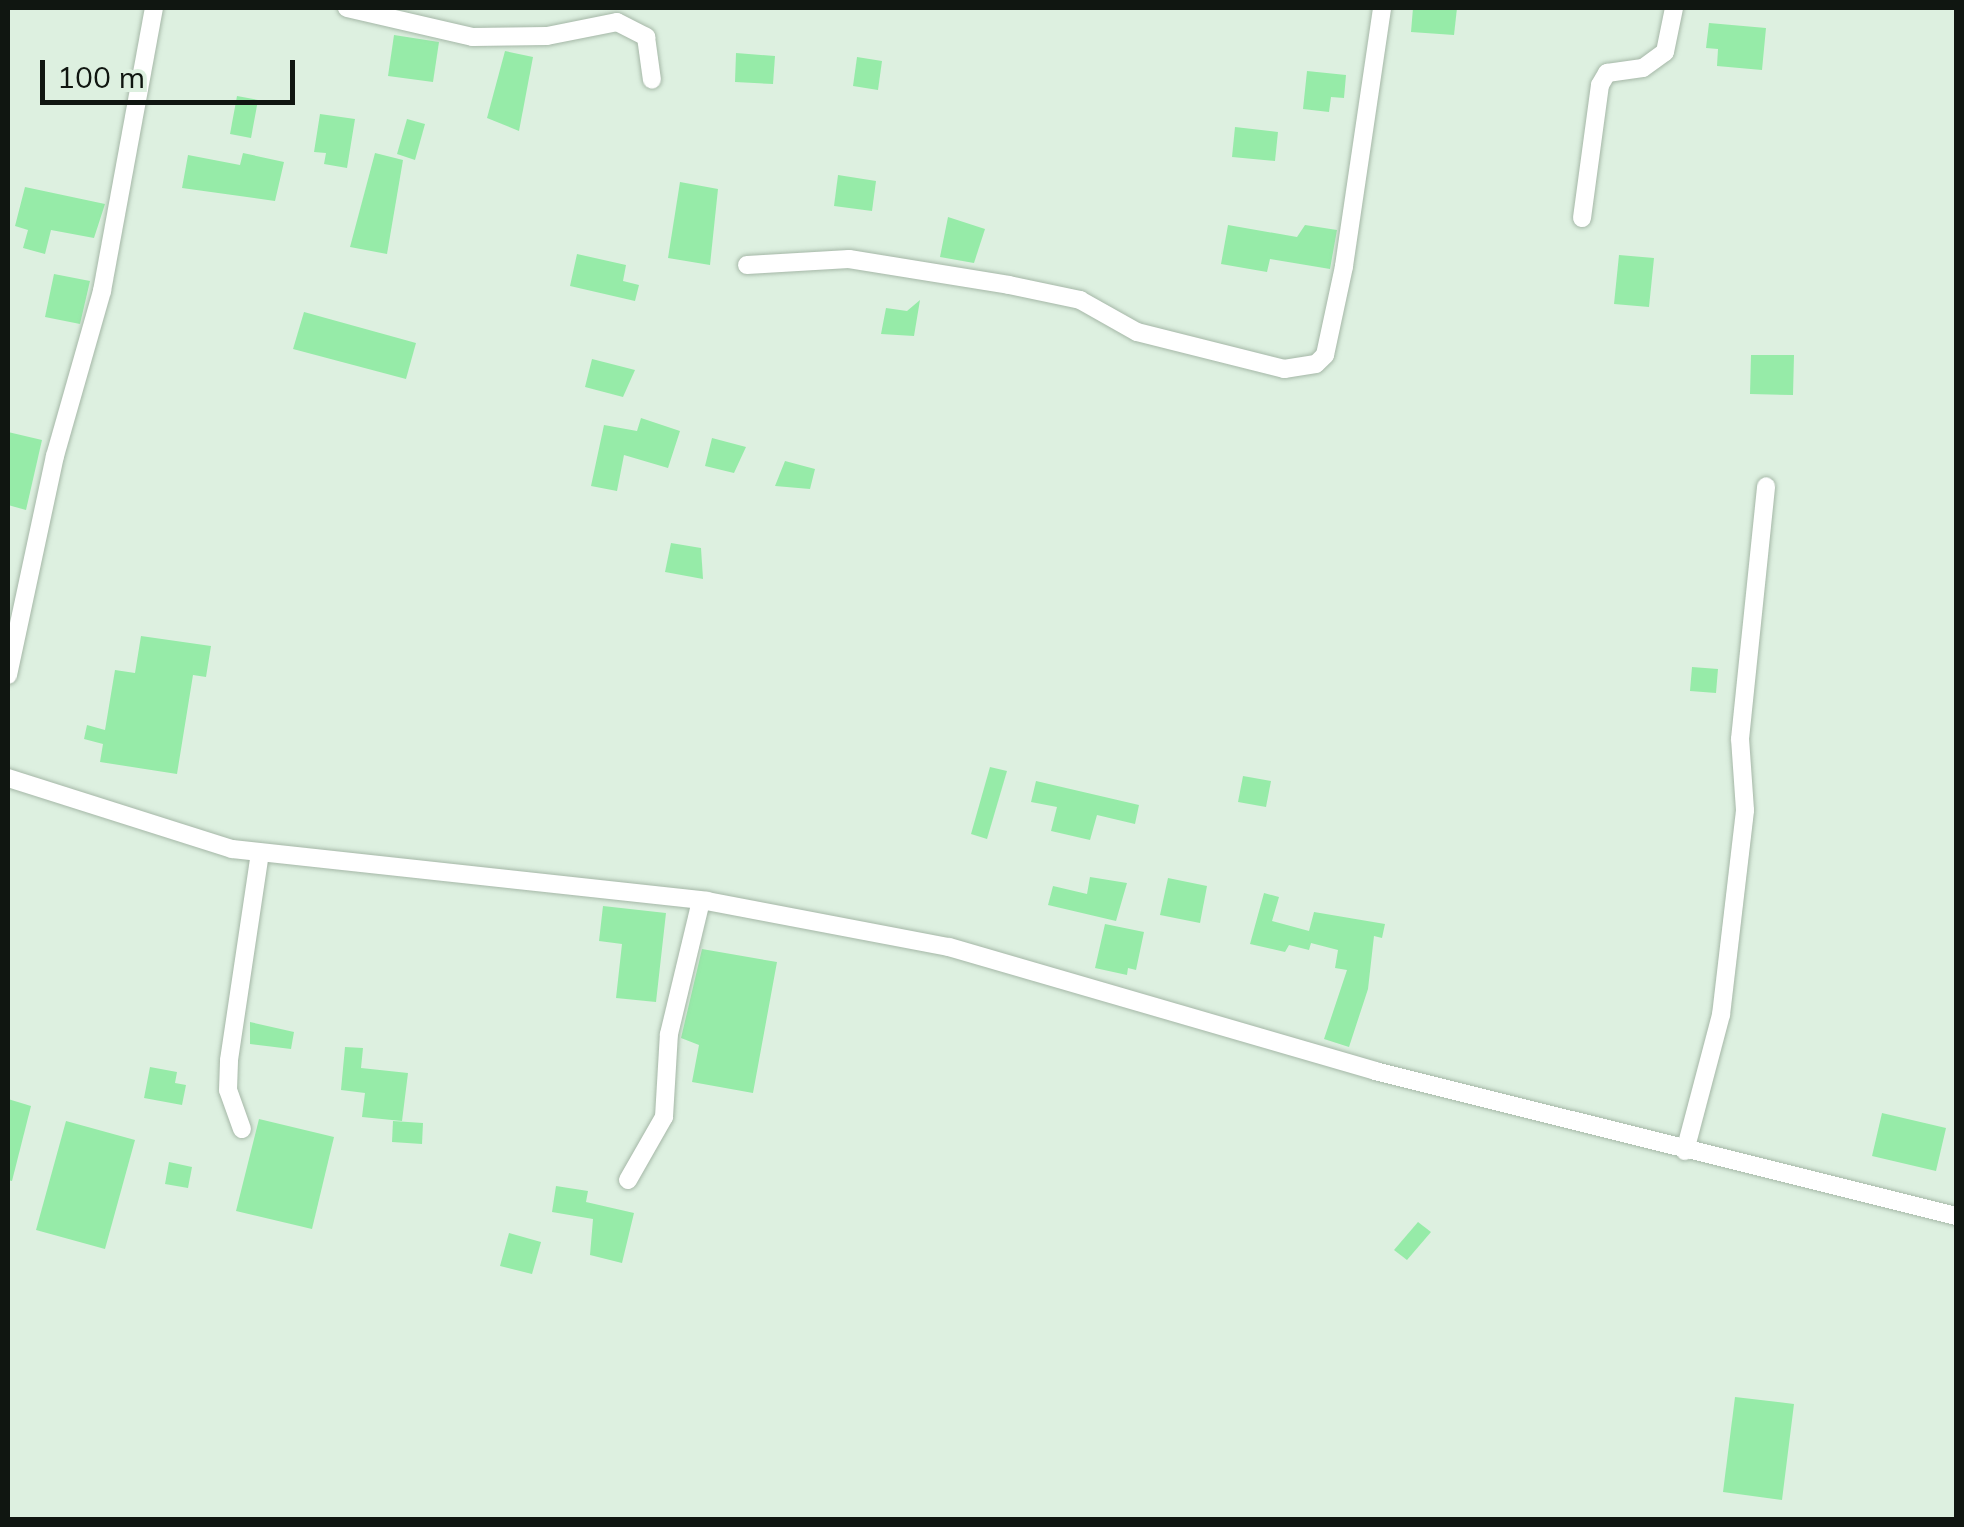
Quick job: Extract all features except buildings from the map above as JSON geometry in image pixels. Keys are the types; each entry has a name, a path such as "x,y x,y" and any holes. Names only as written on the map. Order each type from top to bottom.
{"street":[{"path":"8,675 55,456 102,290 154,8"},
{"path":"347,8 473,37 546,36 617,22 646,37 652,80"},
{"path":"747,265 849,260 1009,285 1080,300 1137,332 1284,369 1316,364 1326,356 1344,266 1382,8"},
{"path":"1582,218 1600,86 1607,74 1643,68 1665,52 1674,8"},
{"path":"1685,1151 1723,995 1745,810 1740,739 1766,486"},
{"path":"8,778 157,828 260,853 701,901 949,947 1375,1071 1956,1216"},
{"path":"242,1129 230,1102 229,1060 260,853"},
{"path":"628,1180 664,1117 671,1083 669,1034 701,901"}]}
